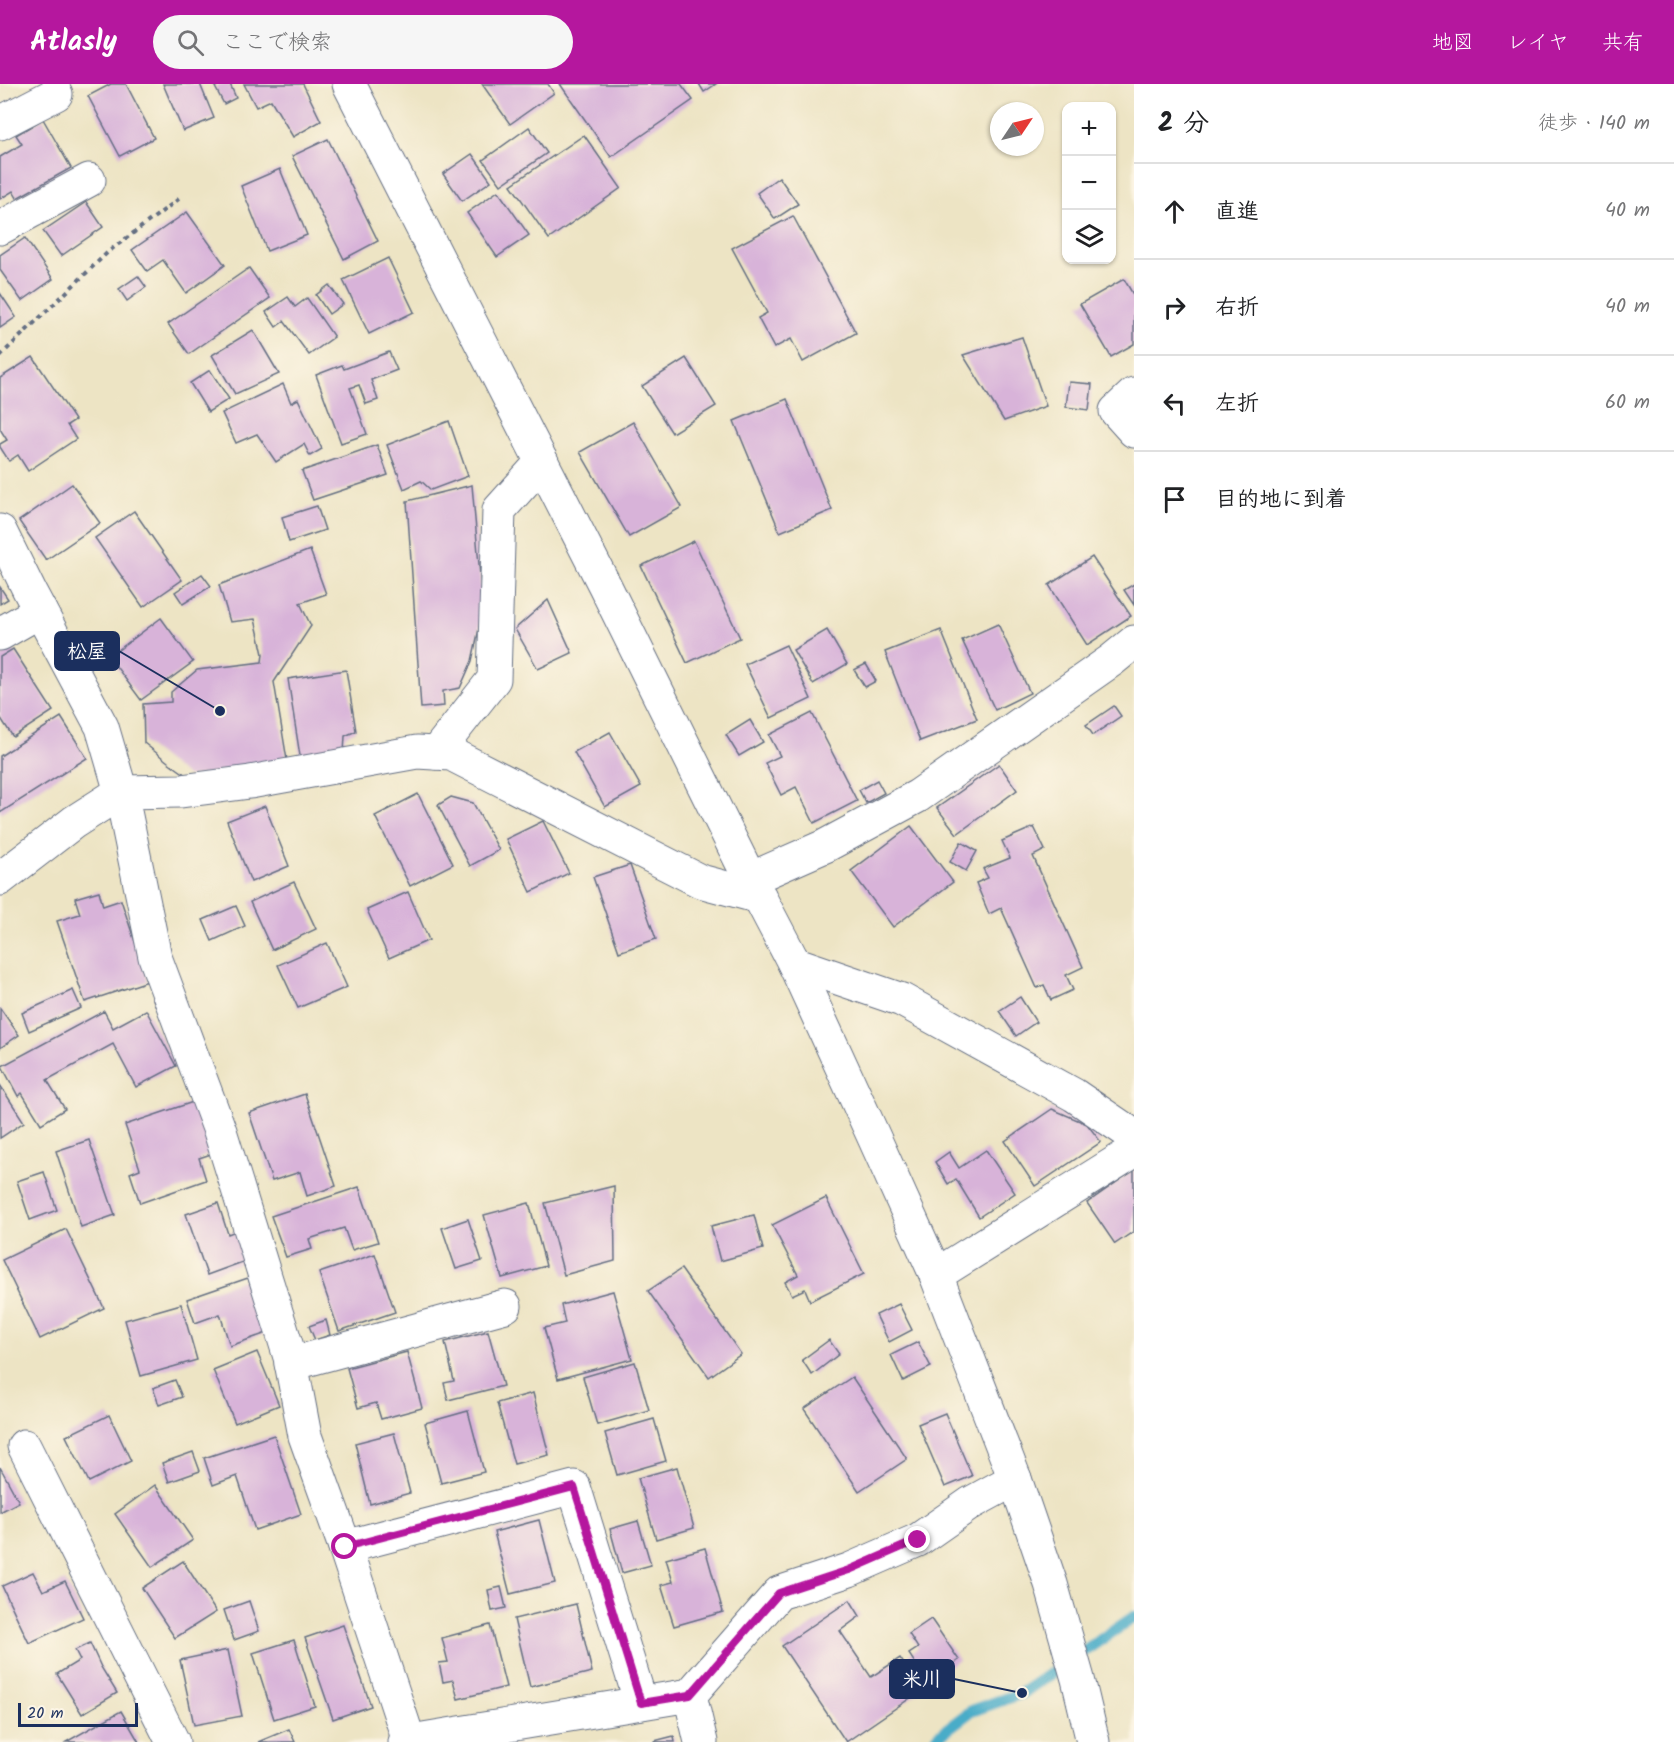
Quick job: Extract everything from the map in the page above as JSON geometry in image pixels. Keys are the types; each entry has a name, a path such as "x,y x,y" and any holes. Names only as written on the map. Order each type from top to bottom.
{"street":[{"path":"349,84 794,963 936,1275 1015,1479 1051,1584 1093,1742"},
{"path":"0,123 56,94"},
{"path":"0,228 89,180"},
{"path":"1134,394 1116,411 1134,431"},
{"path":"436,753 494,679 499,510 542,462"},
{"path":"0,531 102,727 121,792 155,957 220,1131 291,1364 305,1436 345,1547 407,1742 489,1735 690,1695 779,1593 849,1570 918,1540 971,1503 1015,1479"},
{"path":"0,634 40,611"},
{"path":"0,879 74,822 121,792 181,790 250,782 417,752 451,754 700,880 755,888 825,846 918,796 1103,667 1134,642"},
{"path":"794,963 902,1000 1074,1095 1134,1136"},
{"path":"936,1275 1134,1151"},
{"path":"291,1364 506,1306"},
{"path":"24,1446 173,1742"},
{"path":"345,1547 574,1487 641,1703"},
{"path":"690,1695 701,1742"}],"path":[{"path":"0,356 108,252 180,198"}],"building":[{"path":"111,84 126,84 154,138 120,156 88,96"},
{"path":"163,84 200,84 214,118 183,131"},
{"path":"220,84 230,84 236,98 224,104 215,87"},
{"path":"244,84 303,84 321,121 293,137 271,100 256,107"},
{"path":"482,84 548,84 554,93 510,124"},
{"path":"560,84 681,84 693,100 611,157"},
{"path":"699,84 716,84 704,92"},
{"path":"43,119 71,168 17,198 13,191 0,199 0,157 22,144 16,135"},
{"path":"529,127 547,153 501,185 483,160"},
{"path":"584,135 621,188 549,239 511,185"},
{"path":"328,139 378,241 344,259 292,156"},
{"path":"472,154 491,181 462,201 443,174"},
{"path":"280,169 307,235 267,251 241,186"},
{"path":"779,177 798,204 775,219 757,193"},
{"path":"498,191 529,235 497,257 467,213"},
{"path":"86,202 103,227 61,256 43,231"},
{"path":"187,212 225,265 186,293 163,260 147,271 132,250"},
{"path":"793,216 856,333 803,362 791,339 774,348 758,318 767,313 732,248"},
{"path":"25,238 53,279 22,301 0,270 0,255"},
{"path":"388,258 414,312 369,334 343,280"},
{"path":"249,268 270,298 189,354 168,324"},
{"path":"138,276 146,287 127,301 119,289"},
{"path":"1124,279 1134,296 1134,344 1111,357 1080,304"},
{"path":"329,285 343,304 329,314 316,295"},
{"path":"0,293 16,317 0,328"},
{"path":"288,297 295,307 307,298 334,337 309,355 284,321 276,327 266,312"},
{"path":"253,330 279,374 235,394 212,355"},
{"path":"1022,337 1046,406 1004,421 963,355"},
{"path":"389,352 397,370 371,380 378,400 366,404 359,385 350,388 367,434 341,443 316,375 342,365 344,369"},
{"path":"33,357 75,420 67,425 76,439 28,471 18,455 9,461 0,447 0,444 7,440 0,429 0,378"},
{"path":"686,358 716,406 672,433 642,386"},
{"path":"210,370 229,399 208,412 190,383"},
{"path":"1069,382 1092,384 1089,410 1066,407"},
{"path":"283,384 291,403 298,399 322,449 310,456 304,444 276,462 257,434 236,443 222,413"},
{"path":"787,399 832,510 780,532 734,421"},
{"path":"449,421 468,476 431,490 421,481 404,489 387,445"},
{"path":"633,422 682,507 629,537 580,452"},
{"path":"377,445 388,475 313,500 302,471"},
{"path":"72,484 100,523 46,560 19,521"},
{"path":"472,485 483,610 472,661 460,688 443,691 444,706 421,708 407,501"},
{"path":"317,506 325,530 289,542 282,517"},
{"path":"134,511 182,580 143,607 95,538"},
{"path":"694,541 740,638 687,663 641,566"},
{"path":"310,550 326,594 300,603 311,626 274,682 287,760 189,777 144,743 143,704 171,702 171,692 197,670 262,662 263,654 255,619 230,622 219,585"},
{"path":"1092,557 1131,616 1087,645 1049,585"},
{"path":"202,574 211,586 183,604 175,592"},
{"path":"1134,584 1134,605 1124,590"},
{"path":"0,587 8,599 0,604"},
{"path":"548,600 572,653 538,669 515,629"},
{"path":"161,618 193,662 141,700 109,657"},
{"path":"998,624 1030,693 995,710 962,640"},
{"path":"827,630 847,664 813,684 793,650"},
{"path":"941,630 977,719 920,741 885,652"},
{"path":"786,645 811,699 771,718 745,664"},
{"path":"13,649 53,711 13,737 0,717 0,657"},
{"path":"866,664 876,681 865,687 854,670"},
{"path":"346,670 356,731 345,736 344,753 300,756 288,679"},
{"path":"1114,706 1121,716 1093,735 1086,725"},
{"path":"812,713 857,801 814,823 796,787 781,795 765,763 780,756 769,735"},
{"path":"61,717 87,758 0,813 0,756"},
{"path":"750,720 763,742 739,756 726,735"},
{"path":"610,732 641,787 605,807 574,752"},
{"path":"999,764 1017,790 957,834 937,808"},
{"path":"877,780 884,793 866,803 859,790"},
{"path":"418,794 453,864 410,886 375,816"},
{"path":"451,797 473,803 499,850 470,866 438,805"},
{"path":"265,806 289,866 251,882 227,821"},
{"path":"543,821 569,873 531,892 506,839"},
{"path":"911,826 953,882 893,927 851,871"},
{"path":"1034,827 1045,850 1033,856 1083,967 1066,975 1073,990 1051,1000 1044,985 1037,988 1001,908 989,914 976,883 988,878 983,869 1010,858 1002,841"},
{"path":"961,842 977,851 966,871 950,862"},
{"path":"630,865 656,939 619,952 593,877"},
{"path":"294,882 316,929 272,950 250,902"},
{"path":"99,891 103,906 121,900 148,981 85,1002 57,921 80,914 75,898"},
{"path":"408,892 429,940 389,958 367,910"},
{"path":"236,906 245,926 212,941 203,920"},
{"path":"327,943 347,987 298,1008 278,965"},
{"path":"73,990 81,1008 29,1031 22,1013"},
{"path":"1020,997 1036,1022 1016,1036 999,1011"},
{"path":"0,1008 19,1035 0,1048"},
{"path":"146,1010 176,1066 136,1087 113,1044 47,1080 65,1109 41,1124 22,1093 18,1096 2,1066 104,1011 113,1028"},
{"path":"0,1085 24,1122 0,1138"},
{"path":"305,1094 336,1186 307,1196 300,1172 272,1181 249,1113"},
{"path":"196,1101 214,1153 199,1158 206,1180 140,1203 130,1173 140,1169 125,1125"},
{"path":"1052,1109 1087,1124 1101,1142 1035,1186 1005,1141"},
{"path":"89,1140 115,1215 81,1227 56,1151"},
{"path":"986,1150 1015,1193 979,1217 956,1179 948,1184 935,1162 949,1152 959,1168"},
{"path":"1134,1170 1134,1231 1115,1244 1087,1203"},
{"path":"44,1172 57,1210 30,1220 17,1181"},
{"path":"614,1186 615,1261 564,1275 545,1203"},
{"path":"359,1187 378,1242 352,1250 344,1228 309,1239 312,1249 286,1257 271,1216"},
{"path":"826,1198 864,1274 810,1301 805,1289 792,1295 785,1282 798,1275 772,1225"},
{"path":"218,1203 228,1234 238,1230 248,1260 207,1275 186,1214"},
{"path":"529,1203 546,1266 502,1278 484,1215"},
{"path":"754,1215 763,1249 720,1261 711,1226"},
{"path":"468,1219 482,1261 456,1269 442,1228"},
{"path":"66,1229 104,1308 40,1339 2,1260"},
{"path":"375,1254 395,1312 339,1331 319,1273"},
{"path":"681,1269 741,1354 709,1377 648,1291"},
{"path":"248,1278 267,1333 230,1346 220,1314 195,1323 187,1299"},
{"path":"613,1291 632,1359 558,1379 544,1328 565,1323 561,1305"},
{"path":"181,1304 197,1360 141,1376 125,1320"},
{"path":"899,1304 912,1330 889,1342 876,1315"},
{"path":"326,1320 330,1335 315,1340 309,1326"},
{"path":"488,1331 503,1386 448,1400 444,1383 454,1381 445,1342"},
{"path":"829,1340 839,1354 812,1375 802,1360"},
{"path":"918,1342 931,1367 903,1381 891,1355"},
{"path":"257,1352 279,1405 235,1423 213,1370"},
{"path":"407,1352 422,1408 381,1419 376,1403 358,1408 347,1368"},
{"path":"635,1362 649,1410 597,1425 583,1377"},
{"path":"852,1377 907,1459 859,1491 804,1409"},
{"path":"175,1380 182,1397 159,1405 153,1388"},
{"path":"533,1393 549,1455 514,1464 497,1403"},
{"path":"468,1411 484,1472 441,1483 425,1423"},
{"path":"945,1413 972,1476 945,1487 918,1424"},
{"path":"109,1415 131,1461 89,1482 66,1436"},
{"path":"654,1419 666,1461 617,1475 605,1433"},
{"path":"394,1433 410,1493 370,1504 355,1443"},
{"path":"274,1435 301,1514 255,1530 237,1476 213,1485 204,1458"},
{"path":"193,1452 200,1471 169,1482 162,1463"},
{"path":"0,1467 19,1502 0,1512"},
{"path":"677,1467 694,1528 656,1539 638,1478"},
{"path":"155,1485 193,1540 152,1567 115,1514"},
{"path":"539,1520 555,1583 510,1594 494,1532"},
{"path":"638,1521 651,1565 622,1573 610,1529"},
{"path":"705,1548 723,1612 674,1626 661,1585 673,1582 666,1559"},
{"path":"183,1561 216,1612 175,1638 142,1588"},
{"path":"33,1572 43,1591 65,1581 83,1618 29,1643 2,1586"},
{"path":"501,1587 506,1608 492,1611 488,1590"},
{"path":"850,1600 860,1616 840,1631 871,1677 900,1658 922,1690 846,1742 782,1646"},
{"path":"249,1601 259,1631 234,1640 224,1610"},
{"path":"576,1604 592,1672 530,1687 514,1619"},
{"path":"931,1619 959,1660 936,1675 933,1671 924,1677 909,1654 918,1648 909,1634"},
{"path":"343,1625 371,1706 333,1719 305,1638"},
{"path":"490,1625 506,1687 458,1699 453,1680 443,1682 439,1663 448,1662 442,1638"},
{"path":"294,1640 315,1706 274,1719 253,1653"},
{"path":"90,1643 117,1693 82,1714 57,1674 80,1660 75,1650"},
{"path":"228,1650 242,1716 194,1725 180,1660"},
{"path":"121,1711 139,1742 66,1742"},
{"path":"289,1729 295,1742 258,1742"},
{"path":"674,1736 675,1742 654,1742 654,1741"}],"waterway":[{"path":"936,1742 938,1736 971,1711 1022,1693 1134,1617"}],"place":[{"name":"松屋","path":"220,711"},
{"name":"米川","path":"1022,1693"}],"route":[{"path":"345,1547 574,1487 641,1703 690,1695 779,1593 849,1570 918,1540"}]}
